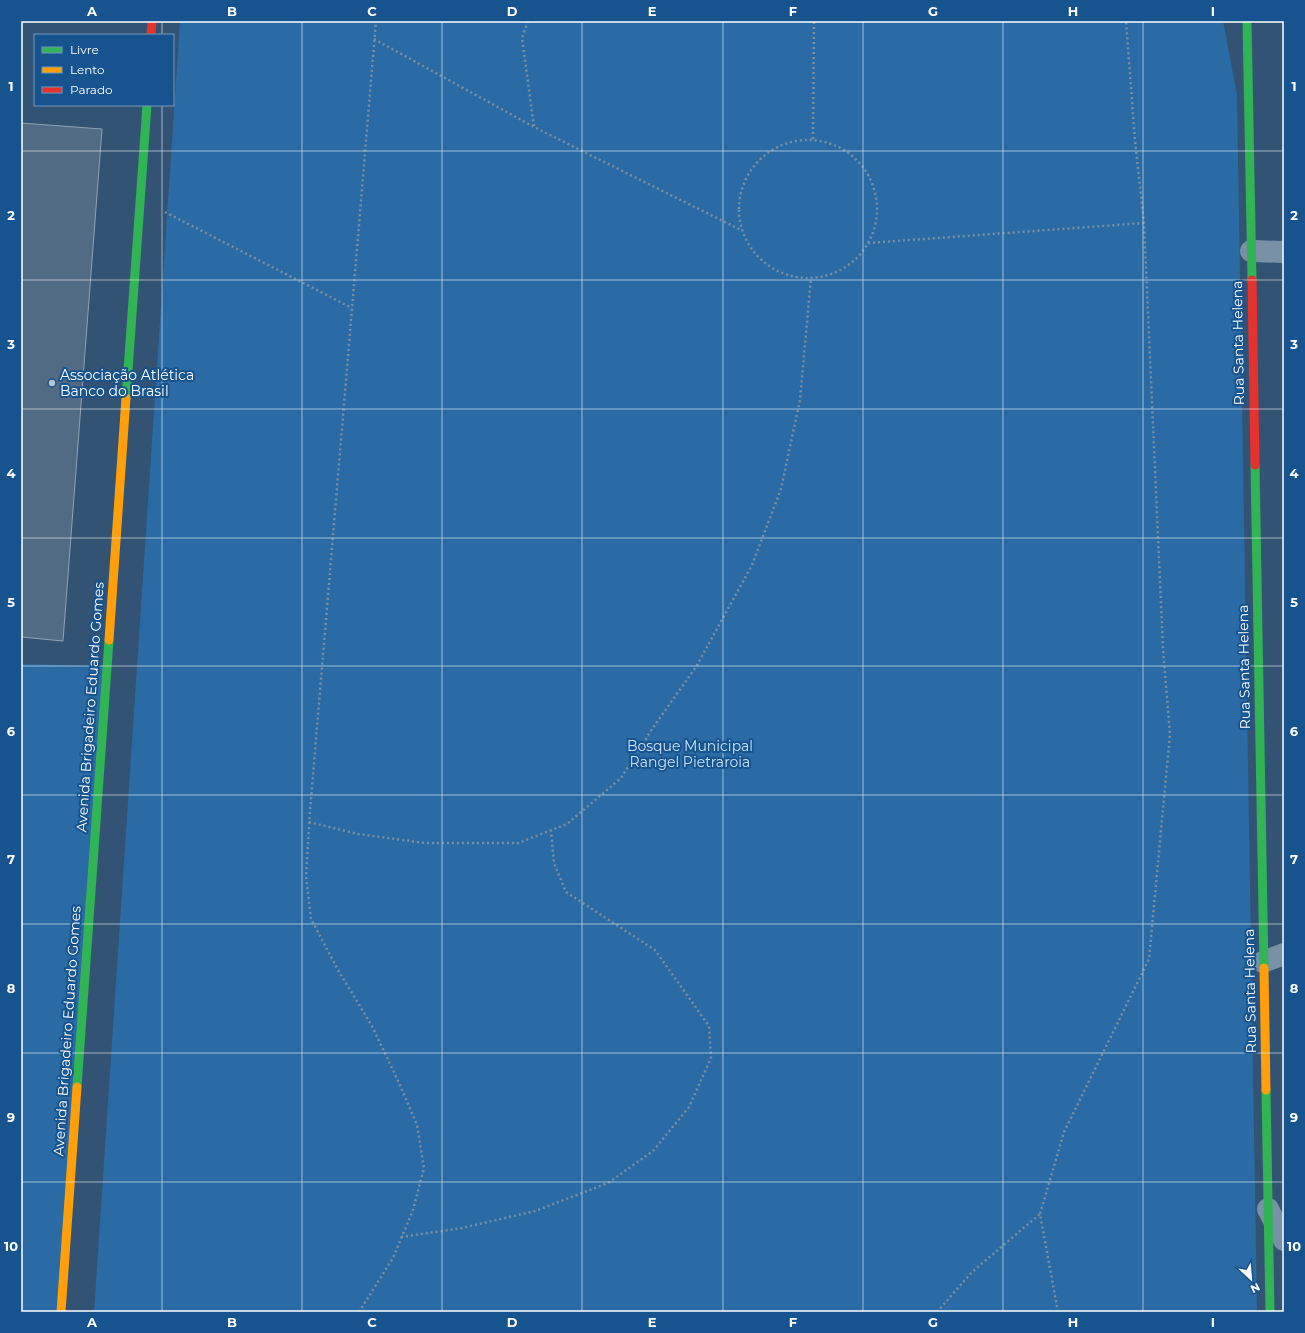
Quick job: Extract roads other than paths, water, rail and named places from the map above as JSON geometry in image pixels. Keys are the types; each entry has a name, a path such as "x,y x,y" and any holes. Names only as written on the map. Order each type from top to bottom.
{"street":[{"path":"151,34 152,21"},
{"name":"Rua Santa Helena","path":"1247,21 1270,1312"},
{"name":"Avenida Brigadeiro Eduardo Gomes","path":"61,1312 147,106"},
{"path":"1251,251 1284,252"},
{"path":"1263,962 1284,954"},
{"path":"1268,1209 1284,1240"}],"place":[{"name":"Associação Atlética Banco do Brasil","path":"52,383"}],"park label":[{"name":"Bosque Municipal Rangel Pietraroia","path":"690,754"}]}
